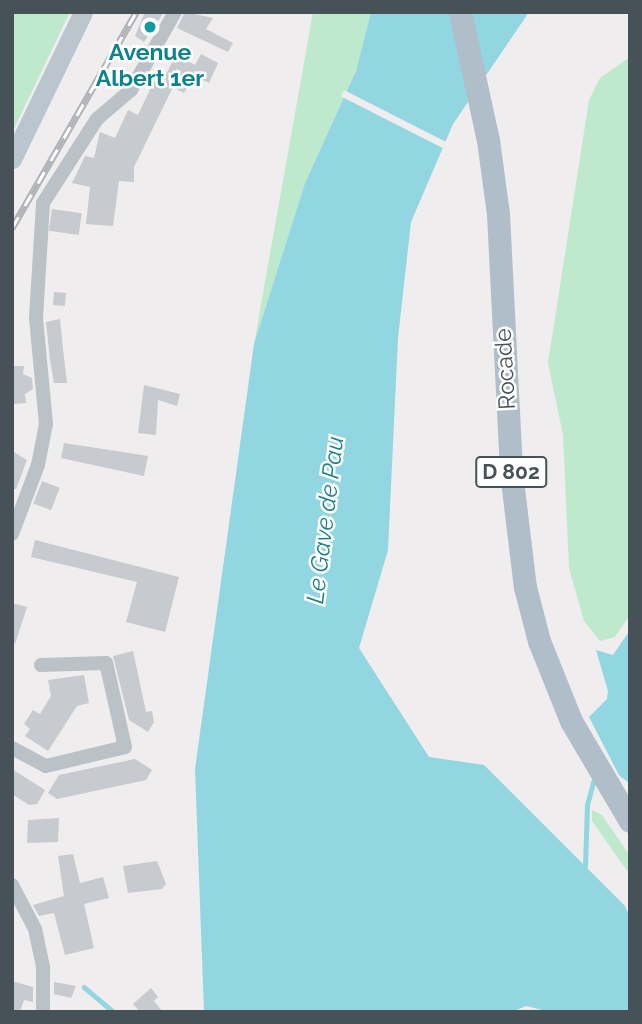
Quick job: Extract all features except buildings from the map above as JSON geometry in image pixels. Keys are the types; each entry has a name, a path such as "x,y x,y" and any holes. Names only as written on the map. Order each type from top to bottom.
{"main road":[{"path":"12,159 83,12"},
{"name":"Rocade","path":"460,12 483,115 498,214 517,541 539,641 571,721 610,792 630,821"}],"street":[{"path":"12,534 38,465 46,424 36,318 43,203 97,119 131,90 175,12"},
{"path":"12,748 46,766 125,747 106,663 41,664"},
{"path":"12,885 35,929 43,968 43,1012"}],"green space":[{"path":"12,12 70,12 12,133"},
{"path":"313,12 371,12 356,71 305,183 254,344"},
{"path":"630,57 630,615 615,637 600,641 584,621 569,568 563,435 548,363 589,100 600,78"},
{"path":"592,810 602,815 630,856 630,875 592,821"}],"water":[{"name":"Le Gave de Pau","path":"371,12 529,12 453,124 411,222 398,338 388,550 359,648 429,757 484,765 625,906 630,917 630,1012 550,1012 526,1006 512,1012 204,1012 195,769 254,344 305,183 356,71"},
{"path":"630,630 630,784 619,775 589,717 607,699 608,691 596,650 613,655"}],"pier":[{"path":"344,90 449,144 446,150 341,96"}],"waterway":[{"path":"585,866 587,805 594,778"},
{"path":"84,987 114,1012"}],"railway":[{"path":"12,228 136,12"}],"place":[{"name":"Avenue Albert 1er","path":"150,27"}]}
